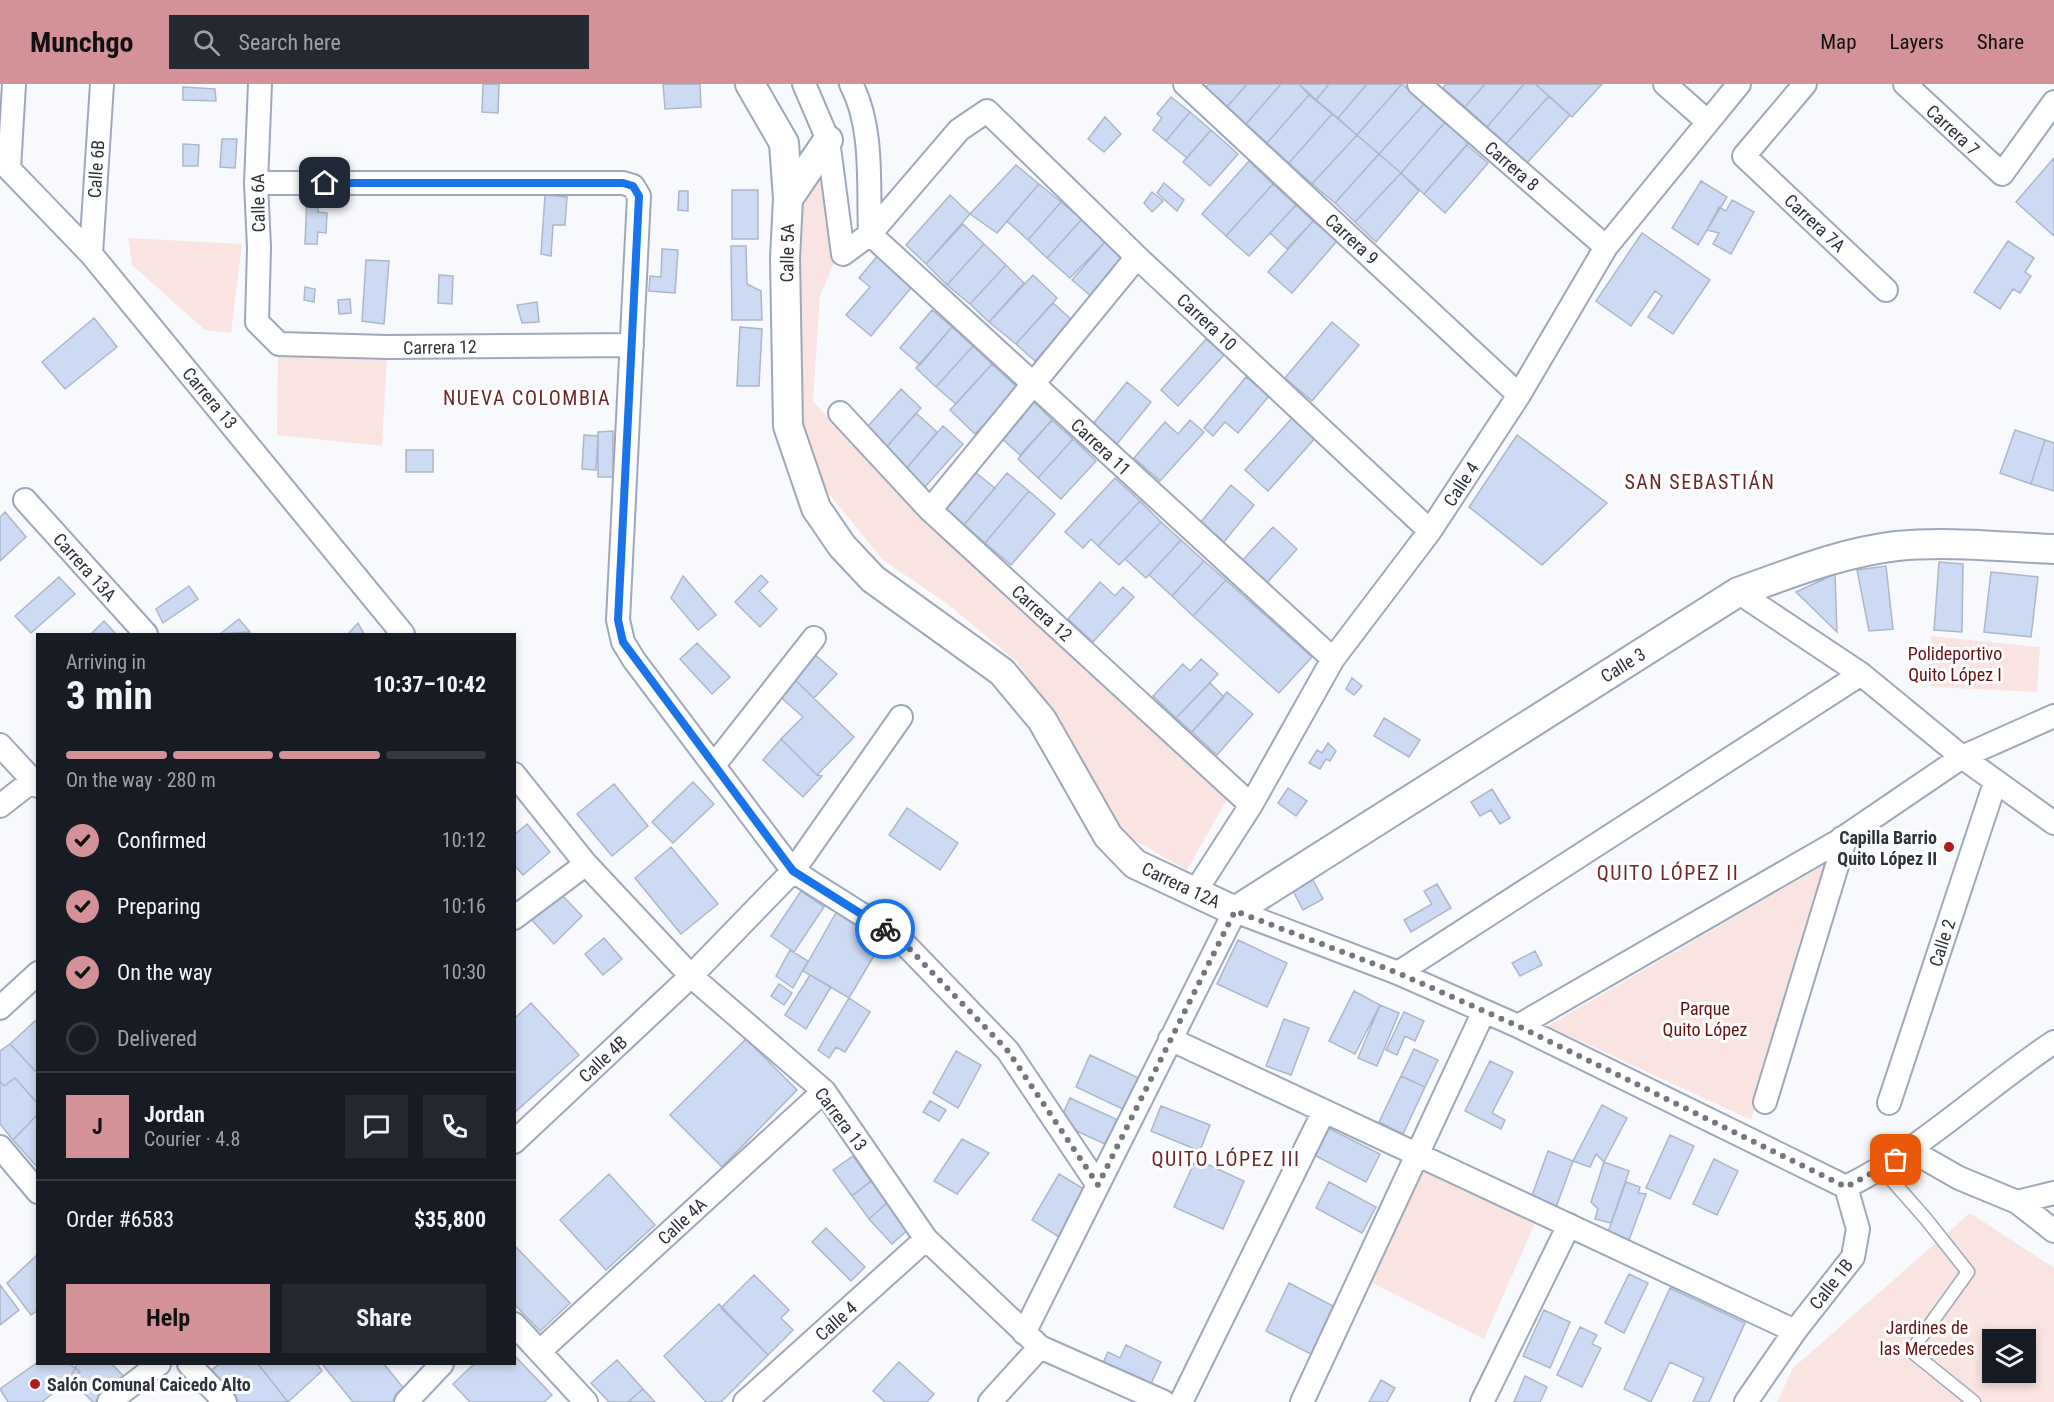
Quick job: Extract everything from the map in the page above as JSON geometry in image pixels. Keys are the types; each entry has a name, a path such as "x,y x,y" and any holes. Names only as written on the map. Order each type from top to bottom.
{"street":[{"name":"Carrera 13","path":"14,84 9,169 91,254 402,633"},
{"name":"Calle 6B","path":"91,254 102,84"},
{"name":"Calle 6A","path":"257,322 259,248 256,183 260,84"},
{"path":"804,84 828,140 843,254 870,234 868,158 859,100 851,84"},
{"name":"Carrera 9","path":"1185,84 1519,395"},
{"name":"Carrera 8","path":"1419,84 1606,248"},
{"path":"1665,84 1707,121"},
{"name":"Calle 4","path":"1195,892 1251,805 1333,659 1430,531 1519,395 1606,248 1739,84"},
{"name":"Carrera 7A","path":"1805,84 1744,156 1886,290"},
{"name":"Carrera 7","path":"1905,84 2002,174 2054,102"},
{"name":"Calle 5A","path":"752,86 784,144 788,199 785,258 788,426"},
{"name":"Carrera 10","path":"870,234 958,130 987,111 1137,257 1430,531"},
{"path":"788,199 828,140"},
{"path":"256,183 623,183 633,186 639,196 618,620 623,642 634,660 793,871 899,938 1008,1051 1098,1185"},
{"name":"Carrera 11","path":"870,234 1333,659"},
{"path":"930,510 1137,257"},
{"name":"Carrera 12","path":"257,322 279,344 388,347 632,345"},
{"name":"Carrera 12","path":"840,413 930,510 1251,805"},
{"name":"Carrera 12A","path":"788,426 816,508 842,546 873,579 1002,672 1042,720 1108,836 1135,864 1235,911 1398,973 1518,1026 1846,1187"},
{"name":"Carrera 13A","path":"25,500 145,633"},
{"name":"Calle 3","path":"1235,911 1738,592 1841,558 1896,547 1944,544 2054,549"},
{"path":"1738,592 1861,674 1995,783 2054,823"},
{"path":"714,765 814,638"},
{"path":"1398,973 1861,674"},
{"path":"1518,1026 1842,838 1962,757 2054,716"},
{"name":"Calle 4B","path":"516,1140 692,976 793,871 901,717"},
{"path":"0,746 34,784 0,806"},
{"name":"Carrera 13","path":"516,776 586,864 692,976 824,1090 926,1239 1032,1340 1164,1402"},
{"name":"Calle 2","path":"1889,1102 1995,783"},
{"path":"1765,1102 1844,846 1842,838"},
{"path":"516,916 586,864"},
{"path":"990,1402 1032,1340 1098,1185 1235,911"},
{"path":"0,1008 36,975"},
{"path":"1302,1402 1484,1011"},
{"path":"1170,1039 1795,1330"},
{"path":"1846,1187 1882,1169 1942,1128 2018,1066 2054,1042"},
{"name":"Calle 4A","path":"540,1351 824,1090"},
{"path":"1181,1402 1324,1111"},
{"path":"0,1147 36,1190"},
{"path":"1910,1150 1959,1178 2017,1202 2054,1231"},
{"name":"Calle 1B","path":"1746,1402 1795,1330 1853,1257 1858,1229 1846,1187"},
{"path":"2017,1202 2054,1193"},
{"path":"1482,1402 1569,1225"},
{"name":"Calle 4","path":"745,1402 926,1239"},
{"path":"516,1326 586,1402"},
{"path":"109,1402 158,1365"},
{"path":"190,1365 225,1402"},
{"path":"406,1402 441,1365"}],"lane":[{"path":"1882,1169 1968,1272 1911,1351 1974,1402"}],"green space":[{"path":"827,153 837,256 820,296 813,401 895,491 1139,718 1146,711 1232,791 1187,870 1125,835 1085,774 1047,705 1016,661 945,602 883,560 828,493 802,427 799,200"},
{"path":"128,238 242,244 231,333 205,330 132,265"},
{"path":"278,352 387,356 382,446 277,435"},
{"name":"Polideportivo Quito López I","path":"1931,636 2040,647 2037,692 1931,687"},
{"name":"Parque Quito López","path":"1829,862 1751,1120 1548,1026"},
{"path":"1421,1168 1536,1221 1484,1339 1370,1282"},
{"name":"Jardines de las Mercedes","path":"1970,1213 2054,1268 2054,1402 1777,1402 1793,1368"}],"building":[{"path":"483,84 499,84 498,113 482,112"},
{"path":"663,84 700,84 701,107 665,109"},
{"path":"1209,84 1247,84 1227,107 1205,88"},
{"path":"1247,84 1281,84 1246,124 1227,107"},
{"path":"1281,84 1299,84 1309,95 1267,143 1246,124"},
{"path":"1299,84 1329,84 1316,100"},
{"path":"1329,84 1367,84 1338,118 1316,100"},
{"path":"1367,84 1402,84 1357,135 1338,118"},
{"path":"1402,84 1425,103 1379,154 1357,135"},
{"path":"1446,84 1485,84 1465,107 1443,88"},
{"path":"1485,84 1524,84 1487,127 1465,107"},
{"path":"1524,84 1535,84 1549,96 1506,144 1487,127"},
{"path":"1535,84 1602,84 1572,117"},
{"path":"183,87 215,89 216,101 183,100"},
{"path":"1309,95 1332,114 1289,163 1267,143"},
{"path":"1549,96 1570,115 1527,163 1506,144"},
{"path":"1171,97 1190,112 1166,141 1153,130 1162,118 1157,114"},
{"path":"1425,103 1445,122 1401,173 1379,154"},
{"path":"1190,112 1211,130 1187,158 1166,141"},
{"path":"1332,114 1357,135 1312,184 1289,163"},
{"path":"1105,117 1121,134 1104,152 1088,139"},
{"path":"1445,122 1469,142 1424,194 1401,173"},
{"path":"1211,130 1238,154 1210,186 1183,162"},
{"path":"1357,135 1379,154 1335,203 1312,184"},
{"path":"222,139 237,139 235,168 220,167"},
{"path":"183,144 199,145 198,166 183,166"},
{"path":"1467,145 1488,163 1445,213 1424,194"},
{"path":"1379,154 1401,173 1355,222 1335,203"},
{"path":"2054,158 2054,236 2016,202"},
{"path":"1249,161 1273,184 1226,236 1202,214"},
{"path":"1016,165 1039,184 997,233 970,214"},
{"path":"1401,173 1419,191 1376,242 1355,222"},
{"path":"1701,181 1727,197 1698,245 1672,228"},
{"path":"1164,183 1184,200 1177,211 1157,193"},
{"path":"1039,184 1061,202 1028,240 1007,221"},
{"path":"1273,184 1296,205 1249,256 1226,236"},
{"path":"732,190 758,190 758,239 732,239"},
{"path":"679,191 688,191 688,211 678,210"},
{"path":"1152,192 1163,201 1152,212 1144,203"},
{"path":"307,195 319,195 318,212 327,213 326,233 318,232 317,244 305,244"},
{"path":"545,195 567,197 565,225 553,225 551,256 541,254"},
{"path":"950,195 970,214 926,264 906,245"},
{"path":"1732,200 1754,212 1731,254 1713,244 1719,233 1707,230 1719,207 1726,211"},
{"path":"1061,202 1082,219 1047,258 1028,240"},
{"path":"1296,205 1313,221 1287,249 1270,233"},
{"path":"1082,219 1106,241 1070,278 1047,258"},
{"path":"1313,221 1337,241 1292,293 1268,272"},
{"path":"963,224 984,244 947,285 926,264"},
{"path":"1642,233 1710,280 1673,334 1648,317 1662,296 1655,291 1631,326 1596,301"},
{"path":"1106,241 1126,259 1093,298 1072,280"},
{"path":"2008,241 2034,258 2025,272 2031,276 2020,293 2013,289 2000,309 1974,292"},
{"path":"984,244 1006,265 970,304 947,285"},
{"path":"731,246 746,246 747,284 761,291 762,320 732,320"},
{"path":"662,249 678,250 675,293 649,291 650,276 661,277"},
{"path":"880,253 915,283 871,336 846,315 870,287 859,278"},
{"path":"366,260 389,261 384,324 362,321"},
{"path":"1006,265 1024,283 989,322 970,304"},
{"path":"439,275 453,276 452,304 438,303"},
{"path":"1033,275 1057,298 1016,344 989,322"},
{"path":"305,287 315,289 314,302 304,300"},
{"path":"350,299 351,313 339,314 338,300"},
{"path":"537,302 539,322 522,323 517,305"},
{"path":"1053,303 1072,320 1035,361 1016,344"},
{"path":"932,310 952,327 920,365 900,348"},
{"path":"94,318 117,347 65,389 42,362"},
{"path":"1332,322 1359,345 1312,401 1285,378"},
{"path":"740,327 762,329 759,386 737,386"},
{"path":"952,327 973,346 936,387 916,368"},
{"path":"1206,339 1224,355 1178,406 1161,390"},
{"path":"973,346 992,364 956,404 936,387"},
{"path":"992,364 1018,388 975,434 950,410"},
{"path":"1246,377 1269,396 1238,433 1225,422 1213,436 1204,428"},
{"path":"1127,382 1151,402 1117,444 1093,424"},
{"path":"901,389 921,408 884,450 863,432"},
{"path":"1030,398 1052,420 1020,455 998,435"},
{"path":"916,413 937,432 906,469 884,450"},
{"path":"1293,417 1316,437 1268,491 1245,470"},
{"path":"1052,420 1073,439 1038,478 1018,459"},
{"path":"1190,420 1204,432 1160,481 1134,458 1165,422 1178,434"},
{"path":"943,426 963,444 925,487 906,469"},
{"path":"2015,430 2045,440 2031,484 2000,473"},
{"path":"613,431 613,477 598,477 598,432"},
{"path":"584,435 598,436 596,470 582,469"},
{"path":"1517,435 1607,503 1542,565 1469,507"},
{"path":"1073,439 1096,461 1061,499 1038,478"},
{"path":"2045,440 2054,443 2054,491 2031,484"},
{"path":"406,450 433,450 433,472 406,472"},
{"path":"970,468 995,488 964,525 940,505"},
{"path":"1007,473 1029,491 985,543 964,525"},
{"path":"1115,478 1140,501 1098,546 1091,539 1083,548 1065,532"},
{"path":"1231,485 1254,505 1224,542 1201,522"},
{"path":"1029,491 1055,514 1011,565 985,543"},
{"path":"1140,501 1161,522 1119,565 1098,546"},
{"path":"5,512 26,537 0,561 0,517"},
{"path":"1161,522 1181,540 1146,578 1125,559"},
{"path":"1273,527 1297,549 1266,584 1241,562"},
{"path":"1181,540 1204,561 1172,596 1149,575"},
{"path":"1204,561 1226,580 1193,616 1172,596"},
{"path":"1939,562 1963,564 1962,632 1934,630"},
{"path":"1886,566 1893,629 1869,631 1857,570"},
{"path":"1991,572 2038,577 2031,637 1984,632"},
{"path":"1835,574 1837,632 1796,592"},
{"path":"761,575 768,582 759,591 777,609 760,627 735,602"},
{"path":"683,576 716,615 698,630 671,598"},
{"path":"59,577 75,594 31,633 15,616"},
{"path":"1226,580 1312,657 1279,693 1193,616"},
{"path":"1100,582 1115,596 1123,587 1134,597 1093,642 1068,619"},
{"path":"189,586 198,599 163,623 156,609"},
{"path":"239,619 250,632 235,633 221,633"},
{"path":"104,621 115,633 92,633"},
{"path":"358,623 363,633 349,633"},
{"path":"697,643 730,677 712,694 680,659"},
{"path":"812,652 837,674 814,698 792,677"},
{"path":"1201,659 1218,674 1176,718 1153,696 1183,664 1190,671"},
{"path":"792,677 854,737 817,775 781,739 803,717 778,695"},
{"path":"1352,678 1362,686 1354,695 1346,689"},
{"path":"1210,683 1224,697 1192,732 1176,718"},
{"path":"1227,692 1253,714 1217,755 1192,732"},
{"path":"1384,718 1420,740 1409,757 1374,736"},
{"path":"781,739 817,775 822,776 803,797 763,760"},
{"path":"1328,743 1336,751 1330,761 1326,759 1320,769 1309,763 1317,750 1322,753"},
{"path":"693,782 714,804 673,843 652,822"},
{"path":"614,784 648,826 612,856 577,814"},
{"path":"1288,788 1307,801 1296,816 1278,803"},
{"path":"1492,789 1510,818 1500,824 1491,810 1480,816 1471,802"},
{"path":"907,808 958,843 940,870 889,835"},
{"path":"527,824 550,852 523,875 516,867 516,833"},
{"path":"671,847 718,904 681,934 635,878"},
{"path":"1312,878 1323,899 1303,910 1292,889"},
{"path":"1437,884 1451,908 1411,932 1404,920 1432,904 1424,891"},
{"path":"557,890 582,916 554,944 529,917"},
{"path":"801,891 824,907 794,952 771,936"},
{"path":"837,911 864,927 858,938 878,949 849,998 803,971"},
{"path":"604,938 622,959 603,975 585,954"},
{"path":"1238,940 1287,963 1267,1007 1217,984"},
{"path":"790,950 808,961 793,988 776,976"},
{"path":"1535,951 1542,965 1520,976 1512,963"},
{"path":"810,975 831,987 806,1029 785,1015"},
{"path":"779,984 792,993 784,1005 771,996"},
{"path":"1354,991 1380,1005 1355,1054 1329,1041"},
{"path":"849,998 870,1012 845,1052 836,1047 829,1058 818,1050"},
{"path":"531,1003 579,1055 516,1111 516,1017"},
{"path":"1380,1005 1399,1013 1377,1066 1358,1058"},
{"path":"1404,1012 1424,1021 1415,1041 1405,1036 1397,1055 1386,1050"},
{"path":"1284,1019 1309,1028 1291,1075 1266,1066"},
{"path":"36,1022 36,1072 10,1044"},
{"path":"746,1039 797,1090 722,1167 670,1115"},
{"path":"10,1044 36,1072 36,1102 15,1078 4,1086 0,1081 0,1051"},
{"path":"1414,1049 1438,1060 1425,1087 1401,1076"},
{"path":"956,1051 981,1065 958,1108 933,1093"},
{"path":"1090,1055 1143,1080 1129,1112 1076,1087"},
{"path":"1490,1061 1513,1072 1492,1113 1505,1120 1501,1129 1465,1111"},
{"path":"1401,1076 1425,1087 1403,1134 1379,1122"},
{"path":"15,1078 36,1102 36,1116 13,1140 0,1124 0,1081 4,1086"},
{"path":"1070,1098 1118,1120 1107,1145 1059,1123"},
{"path":"930,1101 946,1110 939,1121 923,1112"},
{"path":"1602,1105 1627,1118 1604,1162 1596,1154 1590,1167 1573,1161"},
{"path":"1161,1106 1210,1125 1200,1151 1151,1131"},
{"path":"36,1116 36,1166 13,1140"},
{"path":"1328,1128 1380,1154 1366,1182 1314,1155"},
{"path":"1670,1135 1694,1146 1670,1199 1646,1188"},
{"path":"962,1139 989,1153 957,1194 934,1181"},
{"path":"1548,1151 1573,1161 1555,1210 1530,1201"},
{"path":"853,1156 871,1181 852,1196 833,1170"},
{"path":"1196,1159 1244,1181 1223,1229 1174,1207"},
{"path":"1714,1159 1738,1171 1717,1215 1693,1204"},
{"path":"1604,1162 1629,1171 1611,1223 1595,1219 1598,1209 1591,1202"},
{"path":"609,1174 655,1225 606,1270 560,1220"},
{"path":"1059,1174 1087,1191 1059,1237 1032,1220"},
{"path":"871,1181 888,1202 869,1219 852,1196"},
{"path":"1329,1182 1376,1207 1362,1233 1316,1208"},
{"path":"1626,1182 1640,1187 1638,1193 1646,1194 1629,1240 1608,1232"},
{"path":"888,1202 912,1226 892,1244 869,1219"},
{"path":"826,1228 865,1267 851,1281 812,1242"},
{"path":"516,1247 570,1303 540,1331 516,1306"},
{"path":"36,1256 36,1311 31,1315 7,1283"},
{"path":"1629,1274 1648,1283 1624,1333 1605,1323"},
{"path":"754,1275 789,1310 781,1318 793,1330 768,1355 721,1308"},
{"path":"1289,1283 1335,1307 1311,1354 1266,1331"},
{"path":"0,1285 19,1310 0,1325"},
{"path":"1670,1288 1745,1323 1709,1402 1693,1402 1704,1378 1670,1362 1651,1402 1624,1389"},
{"path":"719,1304 768,1355 721,1402 706,1402 664,1356"},
{"path":"1544,1310 1570,1322 1550,1368 1523,1356"},
{"path":"1580,1327 1597,1335 1592,1344 1601,1348 1582,1387 1557,1375"},
{"path":"1126,1345 1161,1362 1149,1388 1102,1365 1108,1352 1120,1358"},
{"path":"516,1357 552,1395 544,1402 470,1402 453,1384 473,1365 516,1365"},
{"path":"617,1360 643,1389 628,1402 609,1402 591,1383"},
{"path":"899,1362 934,1394 927,1402 885,1402 873,1391"},
{"name":"Salón Comunal Caicedo Alto","path":"36,1363 71,1365 80,1372 42,1402 8,1402 0,1389"},
{"path":"77,1365 113,1365 131,1384 102,1402 93,1402 70,1379"},
{"path":"218,1365 259,1365 288,1402 234,1402 208,1373"},
{"path":"259,1365 318,1365 322,1371 288,1402"},
{"path":"323,1365 385,1365 405,1390 394,1402 353,1402"},
{"path":"1525,1376 1547,1387 1540,1402 1514,1402"},
{"path":"1381,1380 1395,1388 1387,1402 1369,1402"},
{"path":"643,1389 655,1402 628,1402"}],"way so far":[{"path":"885,929 899,938 1008,1051 1098,1185 1235,911 1398,973 1518,1026 1846,1187 1896,1160"}],"place":[{"name":"Capilla Barrio Quito López II","path":"1949,847"},
{"name":"Salón Comunal Caicedo Alto","path":"35,1384"}],"district":[{"name":"NUEVA COLOMBIA","path":"527,398"},
{"name":"SAN SEBASTIÁN","path":"1700,482"},
{"name":"QUITO LÓPEZ II","path":"1668,873"},
{"name":"QUITO LÓPEZ III","path":"1226,1159"}],"route":[{"path":"325,183 623,183 633,186 639,196 618,620 623,642 634,660 793,871 885,929"}]}
